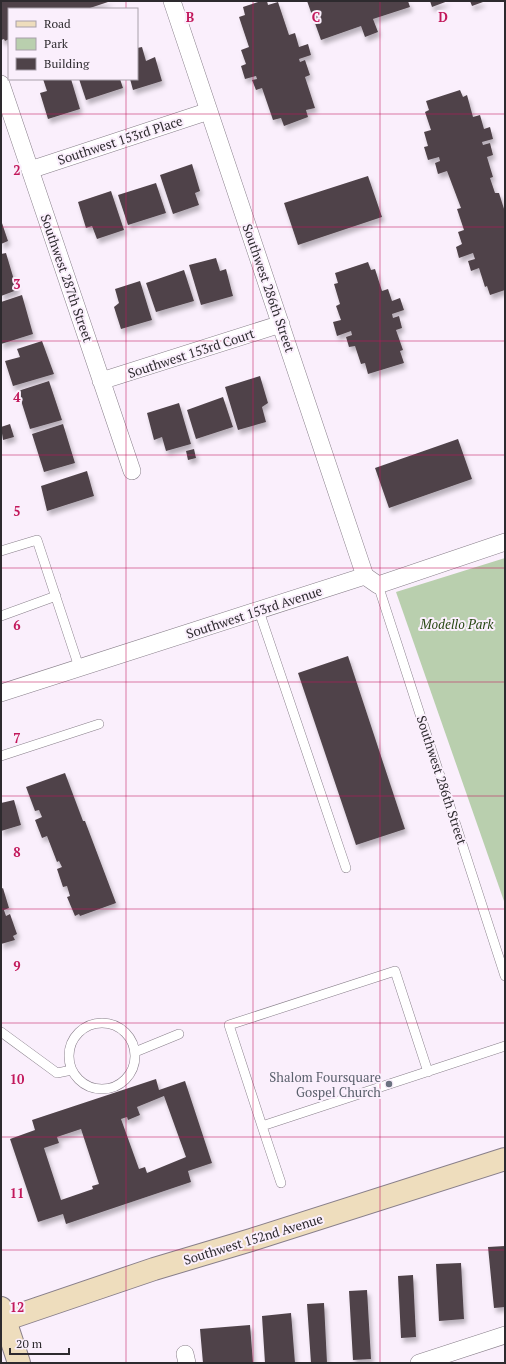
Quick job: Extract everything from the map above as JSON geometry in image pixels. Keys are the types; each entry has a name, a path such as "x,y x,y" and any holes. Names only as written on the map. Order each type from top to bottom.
{"street":[{"name":"Southwest 286th Street","path":"172,1 281,324 371,581"},
{"name":"Southwest 287th Street","path":"1,84 132,471"},
{"name":"Southwest 153rd Place","path":"30,170 209,111"},
{"name":"Southwest 153rd Court","path":"102,381 281,324"},
{"name":"Southwest 153rd Avenue","path":"1,693 259,611 371,581 505,542"},
{"name":"Southwest 152nd Avenue","path":"2,1316 251,1240 505,1159"},
{"path":"2,1316 19,1363"},
{"path":"419,1363 505,1335"}],"lane":[{"path":"1,551 37,540 79,667"},
{"name":"Southwest 286th Street","path":"371,581 505,976"},
{"path":"1,616 56,596"},
{"path":"259,611 346,868"},
{"path":"1,756 99,724"},
{"path":"281,1183 230,1025 395,971 428,1072"},
{"path":"94,1024 112,1024 121,1029 130,1039 135,1052 132,1071 120,1084 111,1088 93,1088 84,1084 72,1070 69,1061 72,1042 85,1028 94,1024"},
{"path":"1,1032 57,1072 72,1070"},
{"path":"135,1052 179,1034"},
{"path":"262,1126 505,1046"}],"green space":[{"name":"Modello Park","path":"505,558 505,904 396,592"}],"building":[{"path":"1,1 111,1 90,8 8,8 8,40 5,41 4,39 1,40"},
{"path":"261,1 267,1 268,5 278,2 289,35 295,33 299,47 308,44 311,55 299,59 300,62 305,60 310,75 305,77 315,108 306,110 308,117 284,126 281,118 273,120 262,88 256,90 252,80 257,79 256,76 245,79 241,66 246,64 241,50 249,47 239,17 245,15 243,7"},
{"path":"307,1 408,1 410,7 373,19 378,32 365,37 361,26 321,40"},
{"path":"430,1 448,1 432,7"},
{"path":"470,1 483,1 483,2 472,6"},
{"path":"142,47 146,61 155,57 162,81 133,90 130,80 138,80 138,48"},
{"path":"43,80 71,80 80,109 48,119 40,93 47,91"},
{"path":"79,80 120,80 123,88 86,100"},
{"path":"460,90 463,97 467,95 473,117 480,115 484,129 490,127 493,139 482,142 483,145 490,143 493,155 487,157 493,177 490,178 495,193 499,193 505,212 505,290 490,295 487,286 485,287 479,268 471,271 468,261 475,259 473,253 459,258 456,247 462,244 458,232 464,230 457,209 461,208 447,171 438,174 435,163 440,161 439,157 428,160 424,147 428,146 424,132 431,130 425,112 429,110 426,101"},
{"path":"192,164 200,191 195,193 199,205 173,214 160,175"},
{"path":"368,176 382,217 298,245 284,203"},
{"path":"156,183 166,213 128,225 118,195"},
{"path":"111,191 124,230 97,239 92,226 86,228 78,202"},
{"path":"1,220 8,241 1,244"},
{"path":"6,253 17,290 1,296 1,254"},
{"path":"216,258 220,271 226,269 233,296 201,305 189,265"},
{"path":"368,262 371,270 375,269 382,291 388,289 392,301 400,298 404,310 392,314 393,318 399,316 402,328 396,330 403,350 400,351 404,363 368,374 365,363 361,364 355,346 349,347 346,337 352,335 351,331 337,336 333,322 341,320 336,306 340,304 334,284 338,283 335,273"},
{"path":"184,270 194,301 156,312 146,283"},
{"path":"140,281 152,320 121,329 114,307 119,303 115,289"},
{"path":"22,295 33,334 1,344 1,302"},
{"path":"42,341 54,374 13,386 5,361 20,357 17,349"},
{"path":"260,376 268,403 262,407 266,422 238,430 225,387"},
{"path":"49,381 62,420 30,429 18,391"},
{"path":"223,397 233,427 196,439 187,410"},
{"path":"179,403 191,444 166,451 162,437 154,440 147,413"},
{"path":"10,424 14,437 3,440 1,427"},
{"path":"63,424 75,463 44,472 32,434"},
{"path":"458,439 472,479 389,508 375,468"},
{"path":"194,449 196,458 188,460 186,451"},
{"path":"87,471 94,496 47,511 41,486"},
{"path":"348,656 405,829 356,845 298,673"},
{"path":"65,773 116,903 80,916 79,914 75,916 67,897 70,896 67,886 63,887 57,869 62,867 59,861 57,862 47,836 42,838 35,820 42,817 39,810 35,811 26,787"},
{"path":"14,800 21,825 1,831 1,803"},
{"path":"3,888 9,908 4,910 6,916 10,914 17,934 13,936 15,940 1,944 1,889"},
{"path":"156,1079 159,1090 185,1081 212,1163 188,1171 191,1182 66,1224 63,1214 38,1222 10,1139 35,1130 32,1120","holes":["164,1096 186,1157 147,1173 145,1167 139,1169 121,1119 127,1117 128,1120 140,1115 137,1107","81,1129 99,1184 92,1186 93,1189 61,1200 44,1148 59,1143 57,1137"]},
{"path":"505,1246 505,1307 494,1308 488,1247"},
{"path":"461,1263 464,1319 439,1321 436,1264"},
{"path":"413,1275 416,1337 401,1338 398,1276"},
{"path":"367,1290 371,1359 353,1360 349,1291"},
{"path":"324,1303 327,1363 311,1363 307,1304"},
{"path":"291,1313 295,1363 265,1363 262,1316"},
{"path":"250,1325 253,1363 203,1363 200,1329"}],"place":[{"name":"Shalom Foursquare Gospel Church","path":"389,1084"}]}
